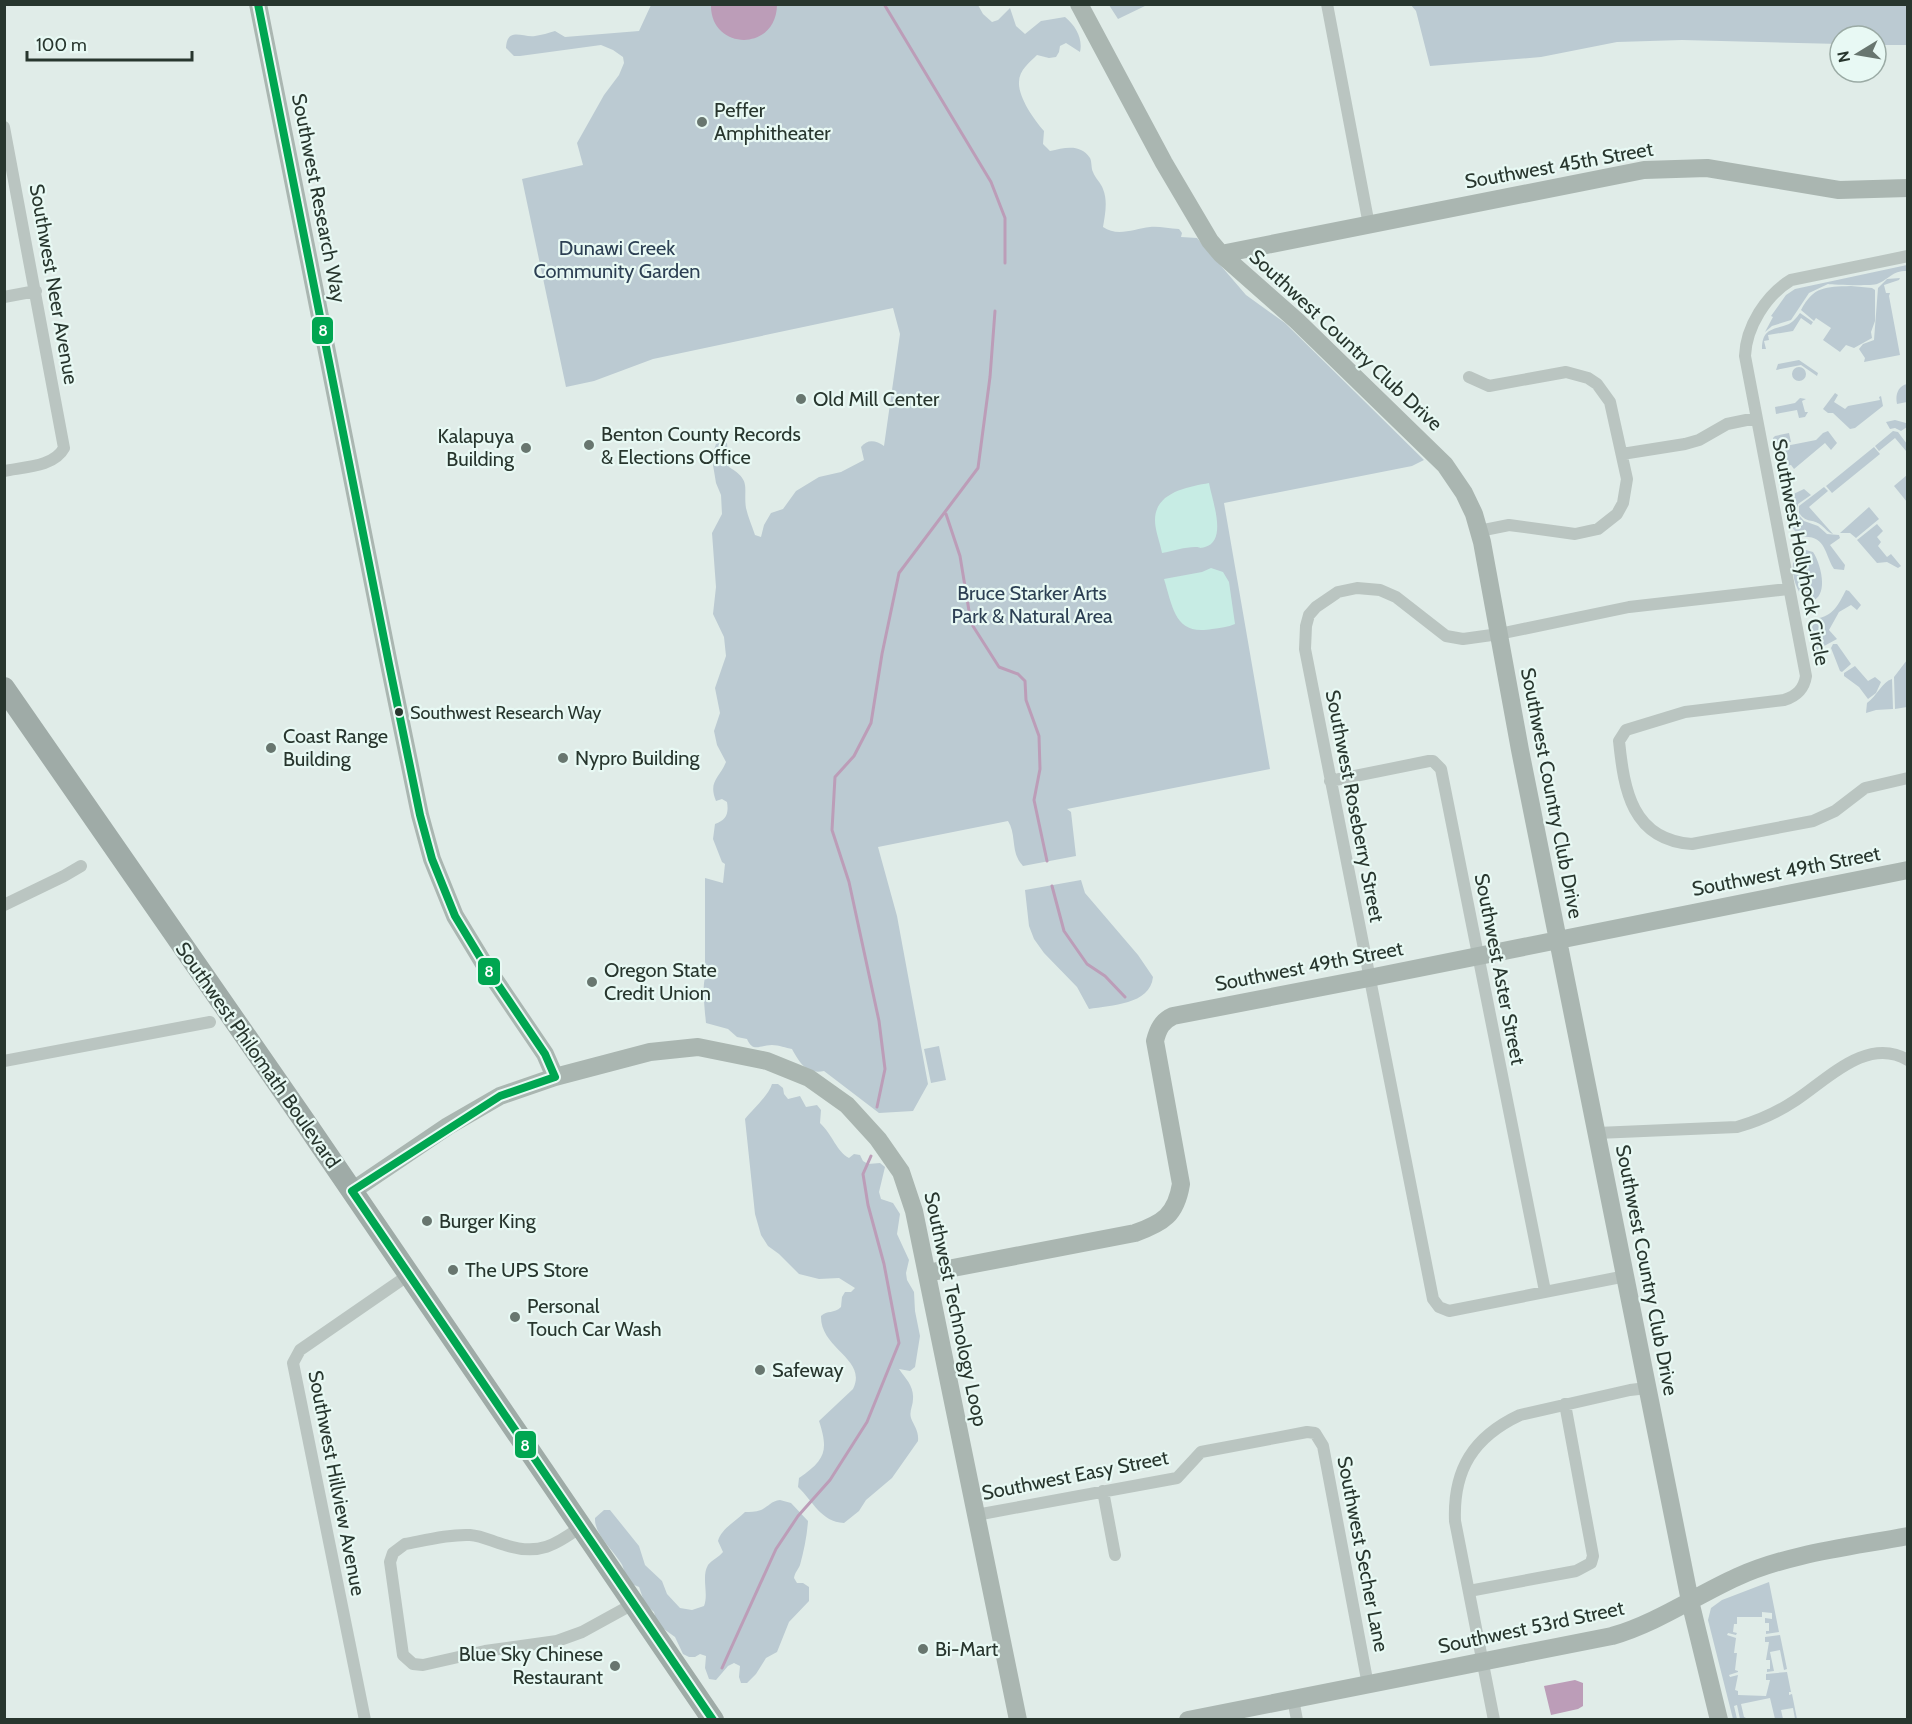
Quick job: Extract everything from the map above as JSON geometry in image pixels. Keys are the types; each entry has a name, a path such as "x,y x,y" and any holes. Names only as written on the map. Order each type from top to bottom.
{"highway":[{"name":"Southwest Philomath Boulevard","path":"4,688 410,1274 713,1719"}],"street":[{"name":"Southwest Research Way","path":"258,4 393,686 420,815 432,859 455,916 486,967 541,1048 555,1077"},
{"name":"Southwest Country Club Drive","path":"1079,4 1203,231 1221,254 1297,321 1444,465 1464,493 1474,513 1690,1601 1719,1719"},
{"path":"1327,4 1369,225"},
{"name":"Southwest Neer Avenue","path":"4,127 64,448 49,462 4,471"},
{"name":"Southwest 45th Street","path":"1221,254 1565,184 1652,169 1707,168 1839,190 1908,188"},
{"name":"Southwest Hollyhock Circle","path":"1908,256 1791,280 1775,291 1752,326 1745,345 1756,418 1806,676 1800,691 1784,700 1685,712 1626,730 1619,741 1630,798 1638,817 1651,830 1677,843 1692,844 1813,821 1835,811 1865,788 1908,778"},
{"path":"4,297 36,291"},
{"path":"1469,378 1489,386 1566,372 1588,378 1597,384 1610,402 1627,479 1623,503 1617,514 1598,529 1575,534 1509,525 1479,531"},
{"path":"1622,454 1685,444 1699,440 1727,424 1756,418"},
{"name":"Southwest Roseberry Street","path":"1626,1276 1449,1311 1436,1304 1428,1276 1330,781 1305,649 1306,626 1309,615 1316,607 1338,592 1359,588 1380,590 1396,597 1446,636 1463,639 1499,634 1629,607 1788,589"},
{"name":"Southwest Aster Street","path":"1330,781 1429,761 1439,765 1442,769 1545,1291"},
{"path":"4,904 81,866"},
{"name":"Southwest 49th Street","path":"927,1273 1135,1233 1163,1221 1176,1205 1181,1184 1155,1041 1162,1023 1173,1016 1908,870"},
{"path":"4,1061 210,1022"},
{"name":"Southwest Technology Loop","path":"352,1191 500,1096 555,1077 650,1052 698,1047 767,1061 808,1078 847,1105 878,1139 901,1172 914,1211 1018,1719"},
{"path":"1597,1133 1737,1127 1782,1109 1851,1061 1865,1055 1878,1052 1891,1053 1908,1060"},
{"name":"Southwest Hillview Avenue","path":"365,1719 293,1363 300,1350 410,1274"},
{"path":"1494,1719 1455,1521 1454,1503 1461,1471 1469,1456 1485,1436 1504,1422 1520,1415 1564,1404 1647,1388"},
{"path":"1469,1591 1576,1571 1591,1563 1593,1556 1564,1404"},
{"name":"Southwest Easy Street","path":"976,1515 1177,1478 1201,1452 1307,1432 1315,1433"},
{"name":"Southwest Secher Lane","path":"1315,1433 1323,1446 1368,1684"},
{"path":"1103,1491 1115,1555"},
{"path":"582,1526 558,1544 533,1550 519,1549 482,1537 467,1535 405,1544 398,1549 390,1562 403,1655 412,1664 418,1665 447,1661 485,1651 556,1641 582,1632 633,1604"},
{"name":"Southwest 53rd Street","path":"1188,1719 1625,1632 1660,1618 1738,1577 1785,1560 1908,1536"},
{"path":"1293,1699 1297,1719"}],"green space":[{"name":"Bruce Starker Arts Park & Natural Area","path":"651,5 978,5 983,14 992,22 998,20 1010,8 1016,26 1025,34 1041,21 1065,17 1078,33 1080,52 1066,43 1060,46 1056,57 1037,55 1021,74 1019,88 1027,108 1044,131 1043,144 1050,151 1077,148 1090,158 1093,172 1105,194 1106,208 1103,227 1114,232 1153,227 1179,229 1182,233 1181,237 1197,238 1246,295 1285,323 1424,460 1412,466 1224,503 1270,769 1067,809 1071,812 1076,856 1023,866 1016,855 1008,821 878,847 897,916 928,1084 913,1111 879,1113 824,1071 808,1069 792,1049 775,1045 754,1047 747,1039 737,1037 728,1029 706,1023 705,878 723,883 725,864 722,862 713,839 715,824 722,821 728,810 727,802 722,799 716,801 713,789 715,780 726,762 717,745 714,731 720,713 715,688 726,656 724,637 713,614 716,587 712,533 722,514 721,495 713,465 714,450 716,444 722,441 727,443 729,467 744,481 748,515 755,535 761,537 764,525 771,513 783,509 796,491 819,477 841,472 864,460 861,447 866,443 878,442 884,446 900,334 893,308 653,359 594,381 566,387 522,179 583,165 577,143 604,95 619,75 624,63 623,57 601,45 514,56 506,48 507,41 509,37 516,34 535,36 555,31 565,37 639,31"},
{"path":"1109,5 1147,5 1118,19"},
{"path":"1411,5 1907,5 1907,45 1888,45 1888,24 1828,24 1828,44 1682,40 1617,42 1541,57 1430,66 1416,11"},
{"path":"1907,265 1907,271 1894,274 1877,284 1828,284 1809,293 1791,320 1772,326 1765,332 1773,317 1771,316 1786,295 1795,289"},
{"path":"1900,278 1884,285 1886,293 1890,293 1900,355 1864,362 1865,358 1859,349 1863,344 1874,340 1878,288 1887,279"},
{"path":"1851,286 1875,290 1875,321 1871,332 1872,338 1854,348 1846,345 1840,352 1823,340 1831,328 1816,318 1814,321 1801,310 1811,296 1821,289"},
{"path":"1800,313 1813,322 1811,325 1801,318 1793,331 1768,335 1769,340 1764,341 1766,349 1762,349 1764,337 1770,330 1790,323"},
{"path":"1799,360 1818,373 1817,376 1801,365 1776,370 1778,364"},
{"path":"1799,367 1804,369 1806,374 1804,379 1799,381 1794,379 1792,374 1794,369"},
{"path":"1907,384 1907,402 1897,404 1898,391"},
{"path":"1835,393 1838,395 1834,402 1845,409 1848,406 1880,400 1881,396 1883,406 1855,428 1850,429 1833,413 1828,413 1823,409"},
{"path":"1800,398 1806,399 1802,401 1805,412 1808,412 1805,417 1799,418 1797,410 1776,414 1775,407 1795,403"},
{"path":"1895,420 1906,423 1907,427 1901,431 1895,428 1890,429 1886,422"},
{"path":"1828,431 1837,443 1831,450 1825,443 1794,469 1791,465 1779,467 1776,448 1816,440"},
{"path":"1893,431 1898,432 1907,444 1907,450 1895,438 1879,451 1875,446"},
{"path":"1789,433 1791,442 1774,444 1775,436"},
{"path":"1874,447 1880,454 1832,493 1826,486"},
{"path":"1907,475 1907,502 1894,486"},
{"path":"1824,487 1828,491 1809,507 1833,534 1818,523 1805,519 1799,513 1799,506"},
{"path":"1804,489 1811,495 1798,504 1797,513 1804,521 1818,526 1827,534 1839,535 1840,538 1830,545 1845,565 1844,570 1834,569 1820,542 1815,538 1800,537 1790,525 1785,498"},
{"path":"1869,507 1879,519 1856,538 1850,533 1840,533"},
{"path":"1877,524 1883,531 1877,537 1881,542 1878,546 1887,557 1891,554 1901,566 1898,568 1887,562 1877,563 1857,540"},
{"path":"1800,549 1810,601 1800,593 1794,577 1793,561"},
{"path":"1802,549 1813,552 1821,571 1822,586 1817,598 1812,601"},
{"path":"1846,590 1861,605 1857,610 1851,605 1839,612 1829,630 1837,639 1815,651 1811,630 1815,619 1831,612 1838,605"},
{"path":"1833,644 1837,644 1851,664 1842,672 1831,648"},
{"path":"1907,660 1907,707 1895,709 1894,677"},
{"path":"1855,666 1868,681 1875,677 1881,682 1876,693 1868,699 1859,687 1844,676 1844,673"},
{"path":"1892,679 1893,709 1866,713 1867,703 1885,683"},
{"path":"1081,880 1085,893 1138,955 1153,977 1145,993 1128,1002 1089,1009 1077,987 1044,953 1034,939 1029,926 1025,890"},
{"path":"939,1046 946,1080 931,1083 924,1049"},
{"path":"772,1084 778,1084 783,1088 788,1099 800,1096 806,1107 817,1105 821,1110 820,1123 849,1158 854,1154 860,1155 868,1164 880,1163 885,1167 879,1192 881,1199 893,1203 900,1214 897,1234 909,1260 907,1280 914,1292 920,1336 915,1367 910,1371 899,1369 912,1390 911,1418 917,1431 918,1441 892,1478 844,1523 836,1522 823,1515 798,1487 799,1478 814,1466 822,1454 824,1440 819,1421 853,1389 856,1379 849,1361 828,1337 821,1316 841,1307 845,1292 851,1292 855,1288 839,1278 819,1279 799,1274 768,1246 761,1235 755,1214 745,1119"},
{"path":"780,1500 791,1503 808,1521 800,1565 794,1578 797,1583 803,1583 809,1587 809,1601 789,1622 777,1652 766,1658 747,1683 741,1683 740,1666 734,1663 728,1666 716,1680 709,1679 705,1668 706,1656 700,1654 689,1657 683,1654 675,1637 657,1624 654,1612 645,1604 639,1587 627,1582 622,1565 601,1536 595,1518 604,1510 610,1510 639,1546 645,1565 662,1581 667,1594 680,1608 692,1610 704,1606 706,1570 708,1565 723,1552 718,1541 722,1533 745,1512 761,1510"},
{"path":"1769,1582 1779,1632 1766,1634 1766,1631 1769,1631 1769,1623 1765,1623 1765,1618 1772,1619 1772,1613 1762,1612 1762,1617 1737,1617 1737,1624 1734,1624 1733,1632 1737,1633 1736,1635 1728,1633 1727,1635 1736,1638 1735,1670 1738,1672 1729,1675 1730,1677 1738,1675 1735,1690 1738,1691 1738,1695 1766,1696 1770,1680 1766,1680 1766,1674 1787,1672 1791,1692 1789,1695 1792,1694 1797,1719 1795,1719 1793,1708 1781,1710 1783,1719 1775,1719 1770,1698 1741,1704 1746,1718 1740,1719 1737,1705 1734,1706 1737,1719 1733,1719 1708,1620 1711,1608 1722,1600"},
{"path":"1780,1635 1787,1669 1784,1670 1780,1650 1770,1652 1774,1671 1767,1672 1767,1669 1770,1669 1770,1660 1766,1660 1769,1642 1765,1642 1765,1637"}],"sand":[{"path":"1209,483 1217,519 1216,537 1212,543 1203,548 1195,547 1162,553 1155,520 1160,503 1183,489"},
{"path":"1211,568 1223,572 1229,582 1235,624 1212,629 1190,628 1183,624 1173,609 1164,579 1202,572"}],"shaded area":[{"path":"711,5 777,5 774,21 766,32 755,38 743,40 721,31 714,20"},
{"path":"1575,1680 1583,1683 1583,1706 1551,1715 1544,1686"}],"waterway":[{"path":"884,4 991,182 1005,218 1005,263"},
{"path":"877,1107 885,1069 879,1021 849,882 832,830 835,777 854,756 871,723 882,654 899,573 978,468 990,377 995,311"},
{"path":"946,514 960,556 971,623 999,667 1018,674 1025,681 1026,700 1039,736 1040,769 1034,800 1047,861"},
{"path":"1052,886 1064,931 1087,964 1105,976 1125,997"},
{"path":"722,1668 776,1549 798,1516 830,1480 867,1422 899,1343 863,1174 871,1156"}],"transit line":[{"name":"8","path":"258,4 389,664 420,815 432,859 455,916 486,967 545,1054 555,1077 500,1096 352,1191 713,1720"}],"place":[{"name":"Peffer Amphitheater","path":"702,122"},
{"name":"Old Mill Center","path":"801,399"},
{"name":"Benton County Records & Elections Office","path":"589,445"},
{"name":"Kalapuya Building","path":"526,448"},
{"name":"Southwest Research Way","path":"399,712"},
{"name":"Coast Range Building","path":"271,748"},
{"name":"Nypro Building","path":"563,758"},
{"name":"Oregon State Credit Union","path":"592,982"},
{"name":"Burger King","path":"427,1221"},
{"name":"The UPS Store","path":"453,1270"},
{"name":"Personal Touch Car Wash","path":"515,1317"},
{"name":"Safeway","path":"760,1370"},
{"name":"Bi-Mart","path":"923,1649"},
{"name":"Blue Sky Chinese Restaurant","path":"615,1666"}],"park label":[{"name":"Dunawi Creek Community Garden","path":"617,260"}]}
